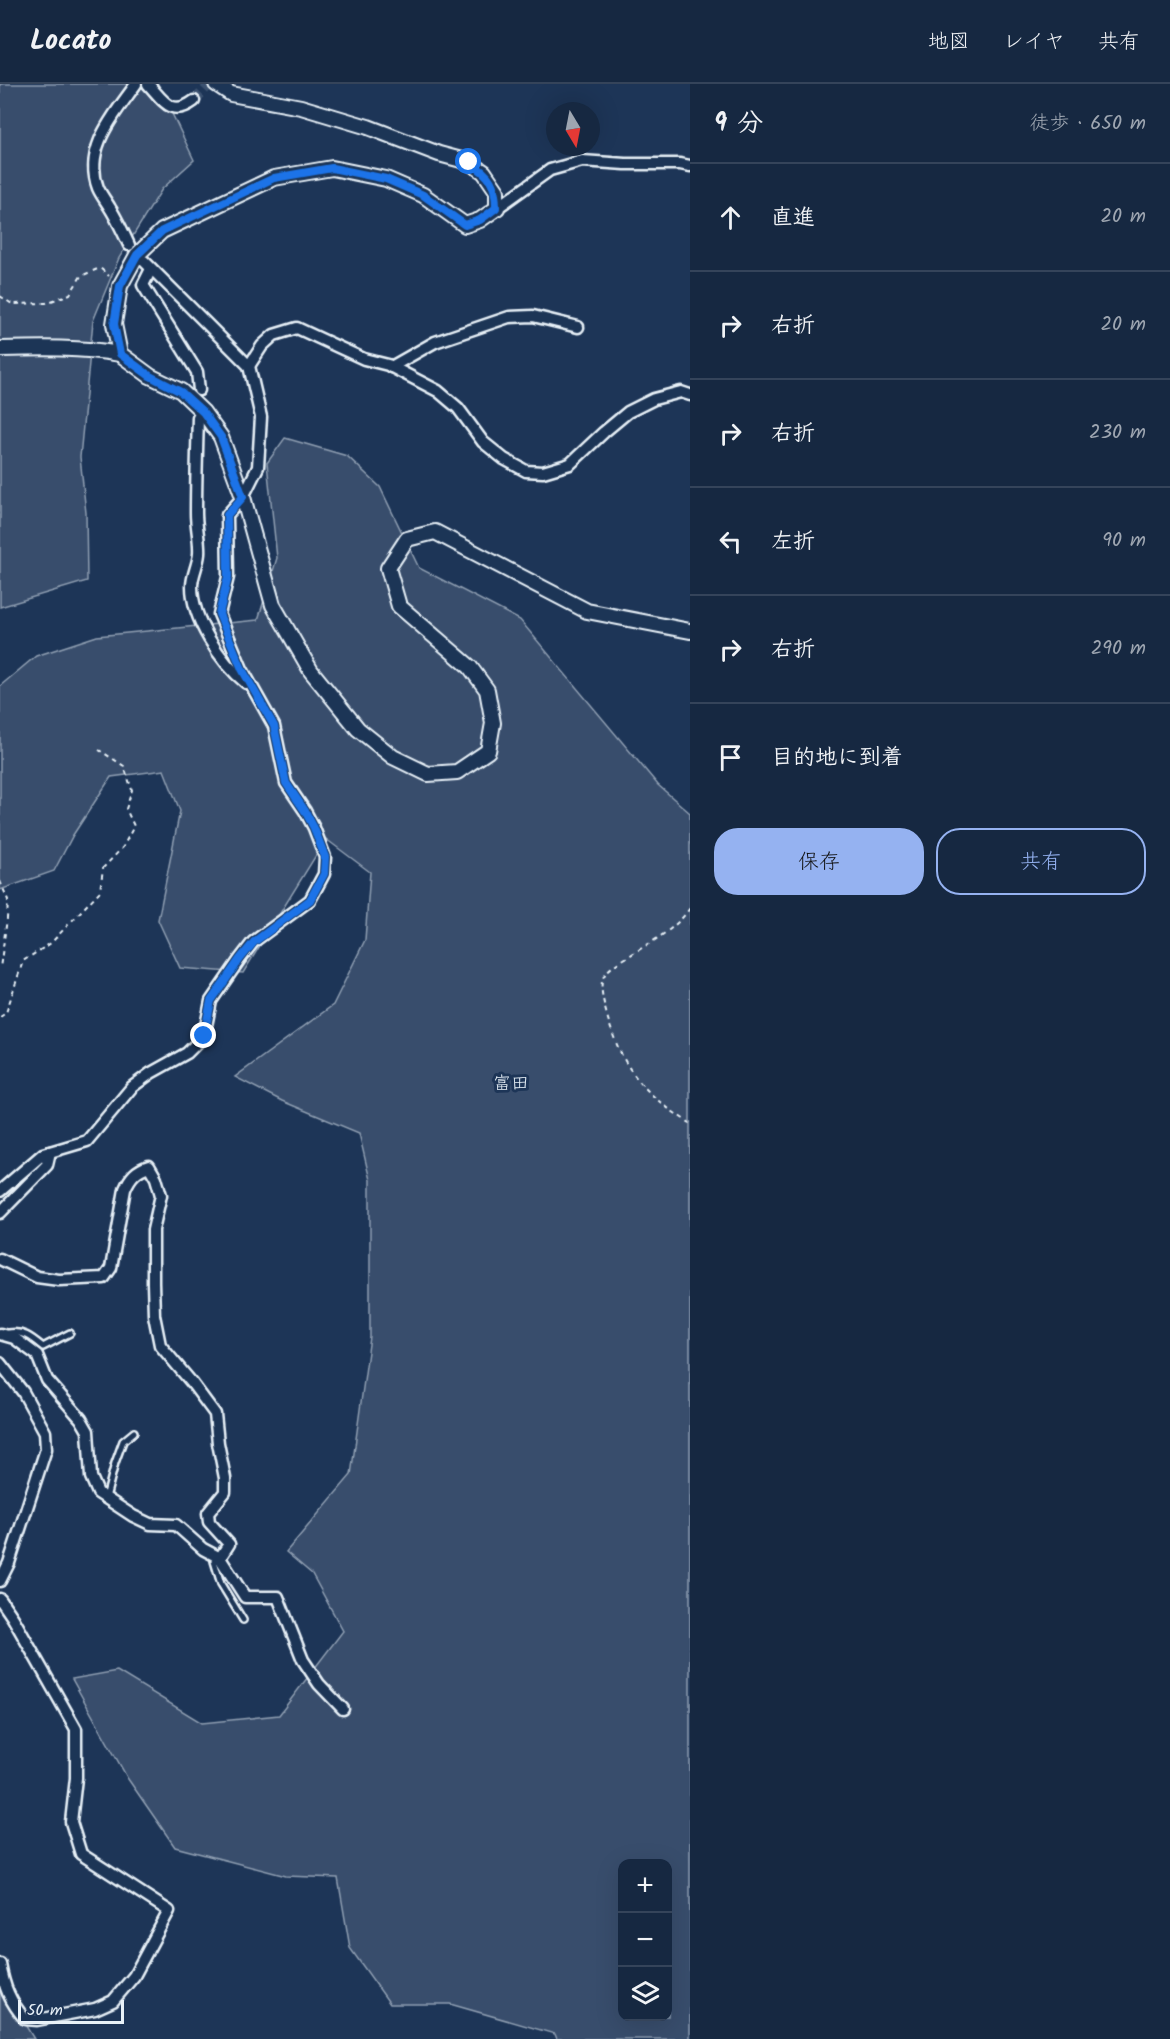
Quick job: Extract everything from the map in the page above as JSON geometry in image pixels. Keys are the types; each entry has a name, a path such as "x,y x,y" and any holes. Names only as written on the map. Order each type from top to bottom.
{"street":[{"path":"129,245 111,208 99,190 94,166 96,149 104,129 136,84"},
{"path":"148,84 167,104 175,108 194,101"},
{"path":"216,84 231,94 301,107 469,162 484,172 496,191 496,208"},
{"path":"120,354 114,324 120,286 137,255 162,231 274,178 332,168 386,179 423,195 465,225 480,220 550,170 582,161 690,166"},
{"path":"0,1191 43,1154 87,1141 132,1087 192,1048 204,1036 211,1001 240,959 254,942 310,900 324,874 325,857 314,828 286,783 274,726 251,687 219,614 228,577 227,515 243,497 258,467 261,417 249,366 148,265 143,285 197,372 199,390"},
{"path":"391,367 435,342 509,317 533,316 578,327"},
{"path":"249,366 262,346 274,335 297,328 364,359 391,367 438,391 459,408 483,442 504,459 526,471 543,472 570,464 628,412 654,399 681,392 690,395"},
{"path":"0,349 58,347 120,354 150,376 181,392 203,412 221,437 243,497 273,605 311,671 358,729 393,757 428,774 457,772 488,751 494,723 487,690 470,667 399,606 388,568 407,539 435,531 587,611 690,631"},
{"path":"198,417 196,514 199,555 191,584 194,602 197,616 218,653 233,673 251,687"},
{"path":"0,1213 47,1165 50,1152"},
{"path":"0,1259 37,1277 59,1280 104,1278 111,1268 125,1189 129,1179 139,1169 149,1166 156,1178 161,1195 153,1230 154,1315 160,1345 215,1414 225,1492 208,1513 209,1522 229,1544 220,1558"},
{"path":"1,1334 14,1338 37,1355 47,1380 81,1419 88,1431 91,1477 98,1493 133,1516 150,1524 176,1525 203,1549 220,1558 245,1597 278,1597 303,1660 319,1684 343,1709"},
{"path":"0,1363 23,1392 45,1432 46,1449 9,1563 0,1581"},
{"path":"0,1599 76,1729 76,1778 71,1822 81,1854 170,1911 134,1977 113,2001 95,2009 36,2020 25,2019 10,1999 3,1984 0,1965"}],"lane":[{"path":"1,1334 15,1332 28,1335 43,1347 70,1333"},
{"path":"106,1498 123,1441 134,1432"},
{"path":"220,1558 214,1561 221,1584 243,1620"}],"path":[{"path":"0,296 12,304 46,303 70,294 81,276 100,268 120,286"},
{"path":"0,1017 6,1013 22,961 51,943 100,891 103,868 123,847 134,825 126,809 132,790 124,766 99,750"},
{"path":"0,881 8,900 0,968"},
{"path":"690,908 675,927 613,966 604,976 602,985 612,1035 625,1063 650,1094 672,1112 690,1122"}],"shaded area":[{"path":"0,84 158,84 194,160 162,189 119,258 93,321 80,457 86,513 87,581 0,607"},
{"path":"285,438 347,456 380,487 419,568 520,620 658,785 690,813 690,2039 557,2039 555,2034 450,2004 390,2004 350,1948 338,1878 286,1876 175,1847 128,1779 72,1679 117,1671 202,1723 279,1715 343,1631 312,1574 286,1552 351,1475 370,1337 370,1180 359,1133 282,1101 235,1077 333,1005 365,940 370,872 326,839 243,973 180,968 158,920 180,811 164,770 111,777 73,835 54,871 0,890 0,686 36,656 97,636 258,620 277,558 267,463"},
{"path":"0,1984 34,2039 0,2039"}],"tunnel":[{"path":"194,101 210,84"}],"district":[{"name":"富田","path":"511,1083"}],"route":[{"path":"204,1036 211,1001 220,985 254,942 310,900 324,874 325,857 314,828 286,783 274,726 242,669 219,614 228,577 227,515 243,497 221,437 203,412 181,392 150,376 120,354 114,324 120,286 137,255 162,231 274,178 332,168 386,179 423,195 465,225 480,220 496,208 496,191 484,172 469,162"}]}
